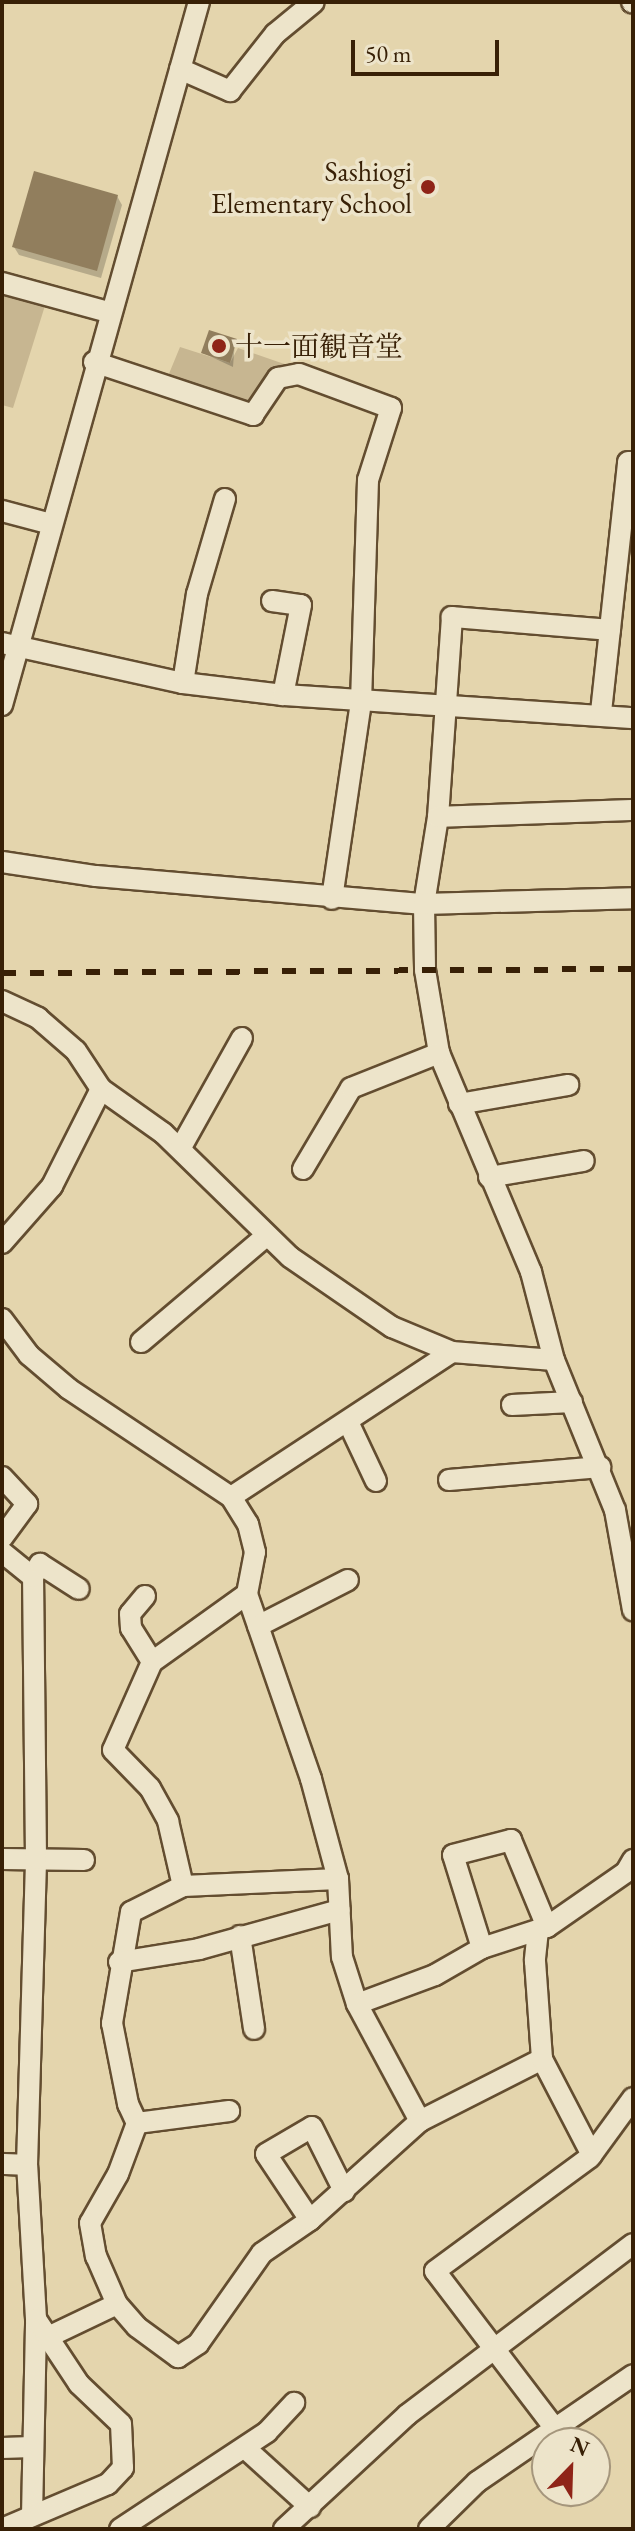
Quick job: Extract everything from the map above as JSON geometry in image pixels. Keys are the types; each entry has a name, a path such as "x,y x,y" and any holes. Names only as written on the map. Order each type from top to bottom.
{"street":[{"path":"2,705 10,644 51,524 108,312 199,2"},
{"path":"180,69 230,91 275,34 314,2"},
{"path":"2,283 108,312"},
{"path":"94,362 253,415 278,378 299,374 391,408 368,480 361,702 332,899"},
{"path":"601,712 628,462 633,462"},
{"path":"183,683 197,594 225,499"},
{"path":"2,511 51,524"},
{"path":"272,601 301,605 283,695"},
{"path":"610,630 452,617 438,817 424,904 426,994 439,1053 531,1272 554,1360 600,1467 624,1509 633,1610"},
{"path":"10,644 183,683 283,695 361,702 601,712 633,718"},
{"path":"438,817 633,810"},
{"path":"2,862 332,899 424,904 633,898"},
{"path":"2,1001 38,1018 76,1051 101,1089 180,1149 290,1257 392,1327 452,1352 554,1360"},
{"path":"180,1149 242,1038"},
{"path":"303,1169 351,1088 439,1053"},
{"path":"459,1104 568,1085"},
{"path":"2,1243 52,1186 101,1089"},
{"path":"489,1177 584,1161"},
{"path":"141,1342 267,1235"},
{"path":"2,1319 29,1355 69,1389 231,1497 248,1524 255,1552 247,1594 311,1779 338,1879 342,1957 357,2004 420,2121"},
{"path":"231,1497 349,1424 452,1352"},
{"path":"512,1405 572,1402"},
{"path":"349,1424 376,1481"},
{"path":"449,1480 600,1467"},
{"path":"2,1477 27,1504 2,1538"},
{"path":"2,1552 33,1577"},
{"path":"32,2516 36,2319 27,2165 36,1859 33,1577 40,1564 79,1589"},
{"path":"258,1626 348,1580"},
{"path":"183,1886 168,1821 150,1788 113,1750 152,1662 247,1594"},
{"path":"145,1596 130,1614 131,1628 152,1662"},
{"path":"482,1948 453,1855 511,1840 543,1929 535,1961 542,2059 592,2155"},
{"path":"2,1859 84,1860"},
{"path":"357,2004 435,1975 482,1948 543,1929 626,1872 633,1860"},
{"path":"338,1879 183,1886 131,1912 119,1962 112,2023 128,2104 137,2123 118,2174 90,2223 96,2256 117,2304 137,2327 178,2357 198,2344 262,2253 310,2220 420,2121 542,2059"},
{"path":"119,1962 240,1936 340,1910"},
{"path":"240,1936 254,2029"},
{"path":"554,2427 435,2271 592,2155 633,2098"},
{"path":"137,2123 229,2111"},
{"path":"310,2220 266,2154 312,2127 344,2191"},
{"path":"2,2164 27,2165"},
{"path":"284,2529 407,2415 494,2345 633,2244"},
{"path":"48,2337 117,2304"},
{"path":"2,2529 108,2484 123,2468 121,2424 79,2384 36,2319"},
{"path":"570,2427 633,2375"},
{"path":"120,2529 245,2448 294,2403"},
{"path":"2,2448 32,2447"},
{"path":"245,2448 310,2507"},
{"path":"429,2529 477,2482 531,2451"}],"shaded area":[{"path":"2,287 48,296 13,408 2,405"},
{"path":"180,347 230,363 238,348 293,367 253,415 166,381"}],"building":[{"path":"34,171 118,195 97,271 12,247"},
{"name":"十一面観音堂","path":"209,330 237,339 230,363 201,353"}],"railway":[{"path":"2,973 633,969"}],"place":[{"name":"Sashiogi Elementary School","path":"428,187"},
{"name":"十一面観音堂","path":"219,346"}]}
